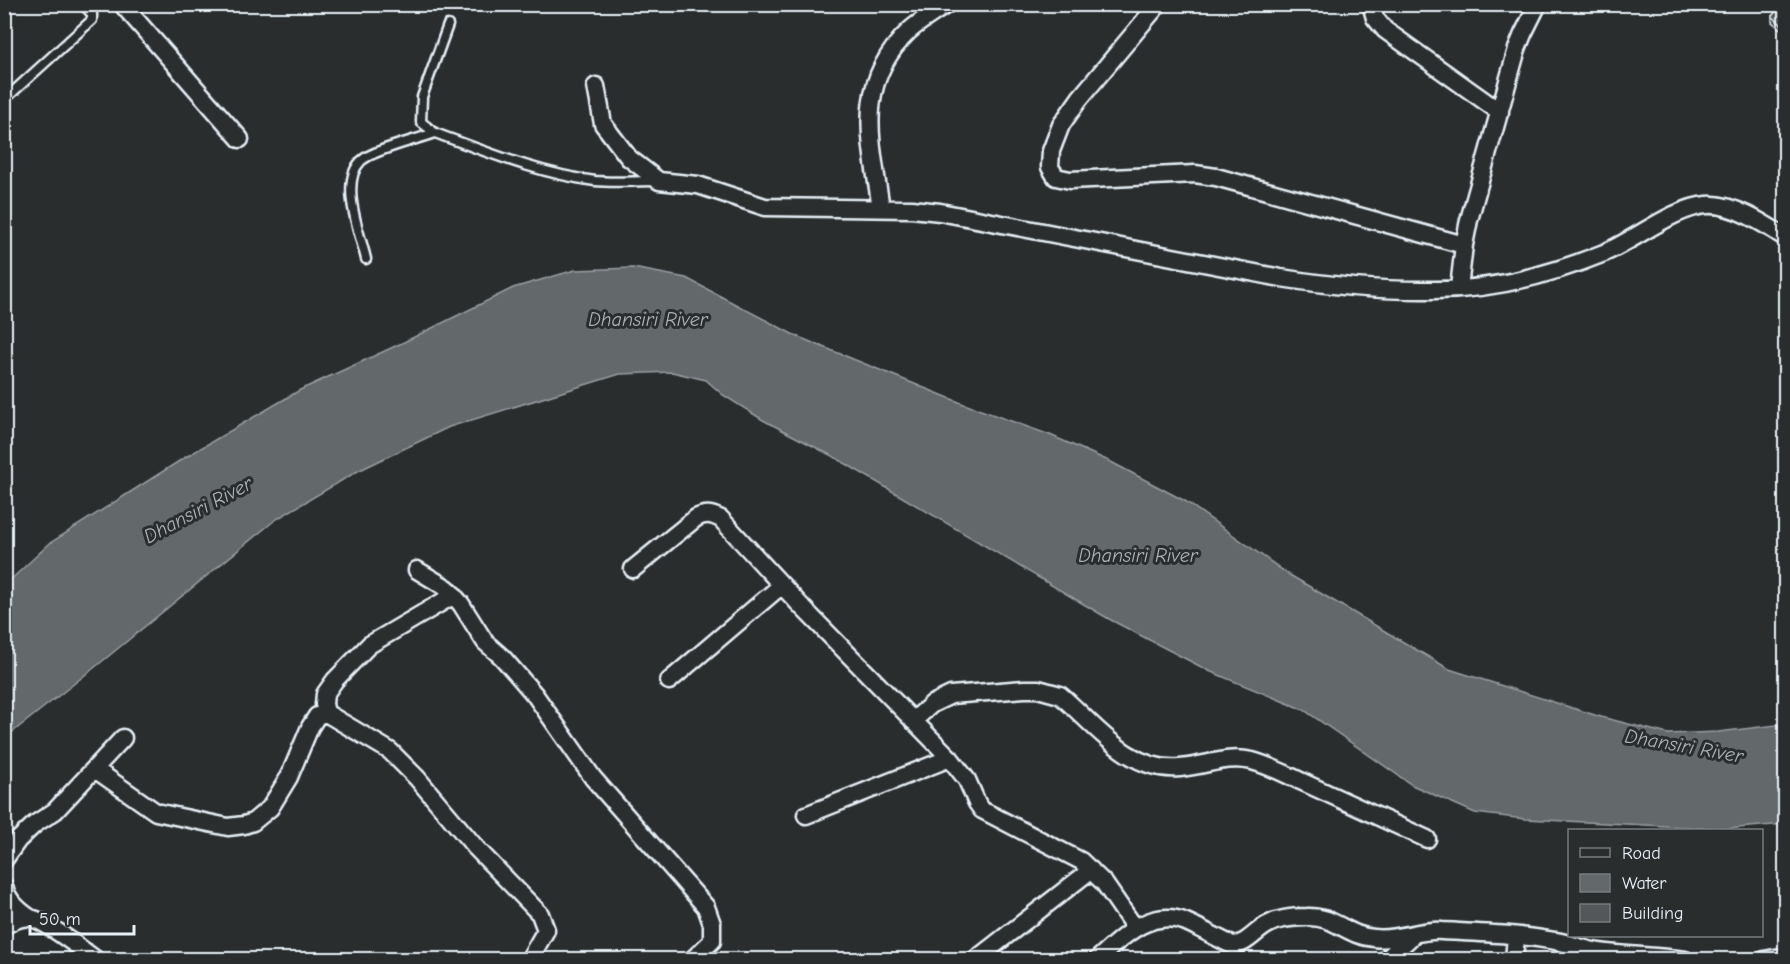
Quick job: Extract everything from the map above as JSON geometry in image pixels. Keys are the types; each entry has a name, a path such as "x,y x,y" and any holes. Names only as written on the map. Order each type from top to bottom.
{"street":[{"path":"122,4 240,139"},
{"path":"881,208 871,132 875,81 881,67 905,35 947,4"},
{"path":"1371,4 1374,18 1385,30 1500,112"},
{"path":"1459,288 1464,245 1478,188 1517,49 1538,4"},
{"path":"1156,7 1080,98 1061,125 1051,151 1050,167 1056,177 1070,180 1183,174 1206,176 1464,245"},
{"path":"596,86 603,124 629,158 659,181 698,185 765,207 881,208 940,212 1270,276 1332,285 1438,290 1505,283 1568,266 1606,252 1690,208 1706,205 1727,206 1785,238"},
{"path":"633,569 704,514 712,515 727,524 782,585 950,759 967,780 976,803 982,810 1081,861 1113,894 1136,928"},
{"path":"417,570 447,588 454,595 484,642 502,657 535,695 593,778 706,907 712,924 712,941 692,960"},
{"path":"669,681 782,585"},
{"path":"454,595 369,645 335,680 325,694 324,704 326,713 390,751 417,778 476,848 540,914 546,930 529,960"},
{"path":"913,721 932,704 951,695 1024,689 1050,692 1060,695 1114,745 1142,762 1161,767 1180,768 1218,760 1252,761 1427,839"},
{"path":"96,770 156,812 228,827 244,825 254,822 270,808 289,777 317,716 326,713"},
{"path":"4,860 18,840 35,824 55,811 83,780 96,770 123,738"},
{"path":"806,815 950,759"},
{"path":"975,960 1091,870"},
{"path":"4,885 6,894 19,910 96,960"},
{"path":"1097,960 1136,928 1150,921 1166,918 1184,921 1232,945 1240,945 1270,924 1296,918 1317,917 1330,919 1360,937 1387,939 1438,930 1552,940 1618,956 1685,960"},
{"path":"4,927 13,920 30,918"},
{"path":"1386,960 1413,935"},
{"path":"1514,960 1516,936"},
{"path":"1764,960 1785,956"}],"lane":[{"path":"4,99 92,20 92,14 83,4"},
{"path":"448,25 422,97 421,122 435,133 536,169 570,177 597,181 659,181"},
{"path":"366,259 352,201 351,185 354,172 362,160 376,153 435,133"}],"water":[{"name":"Dhansiri River","path":"633,268 686,278 796,336 964,404 1050,435 1111,462 1185,501 1288,574 1449,669 1601,717 1668,734 1718,732 1785,724 1785,824 1725,829 1525,819 1475,813 1412,785 1304,710 1209,671 1109,619 836,458 763,420 723,395 706,380 672,372 620,374 449,427 356,472 275,520 5,738 5,585 50,543 184,458 300,390 513,288 575,270"}],"building":[{"path":"1782,4 1785,4 1785,28 1772,16"}]}
